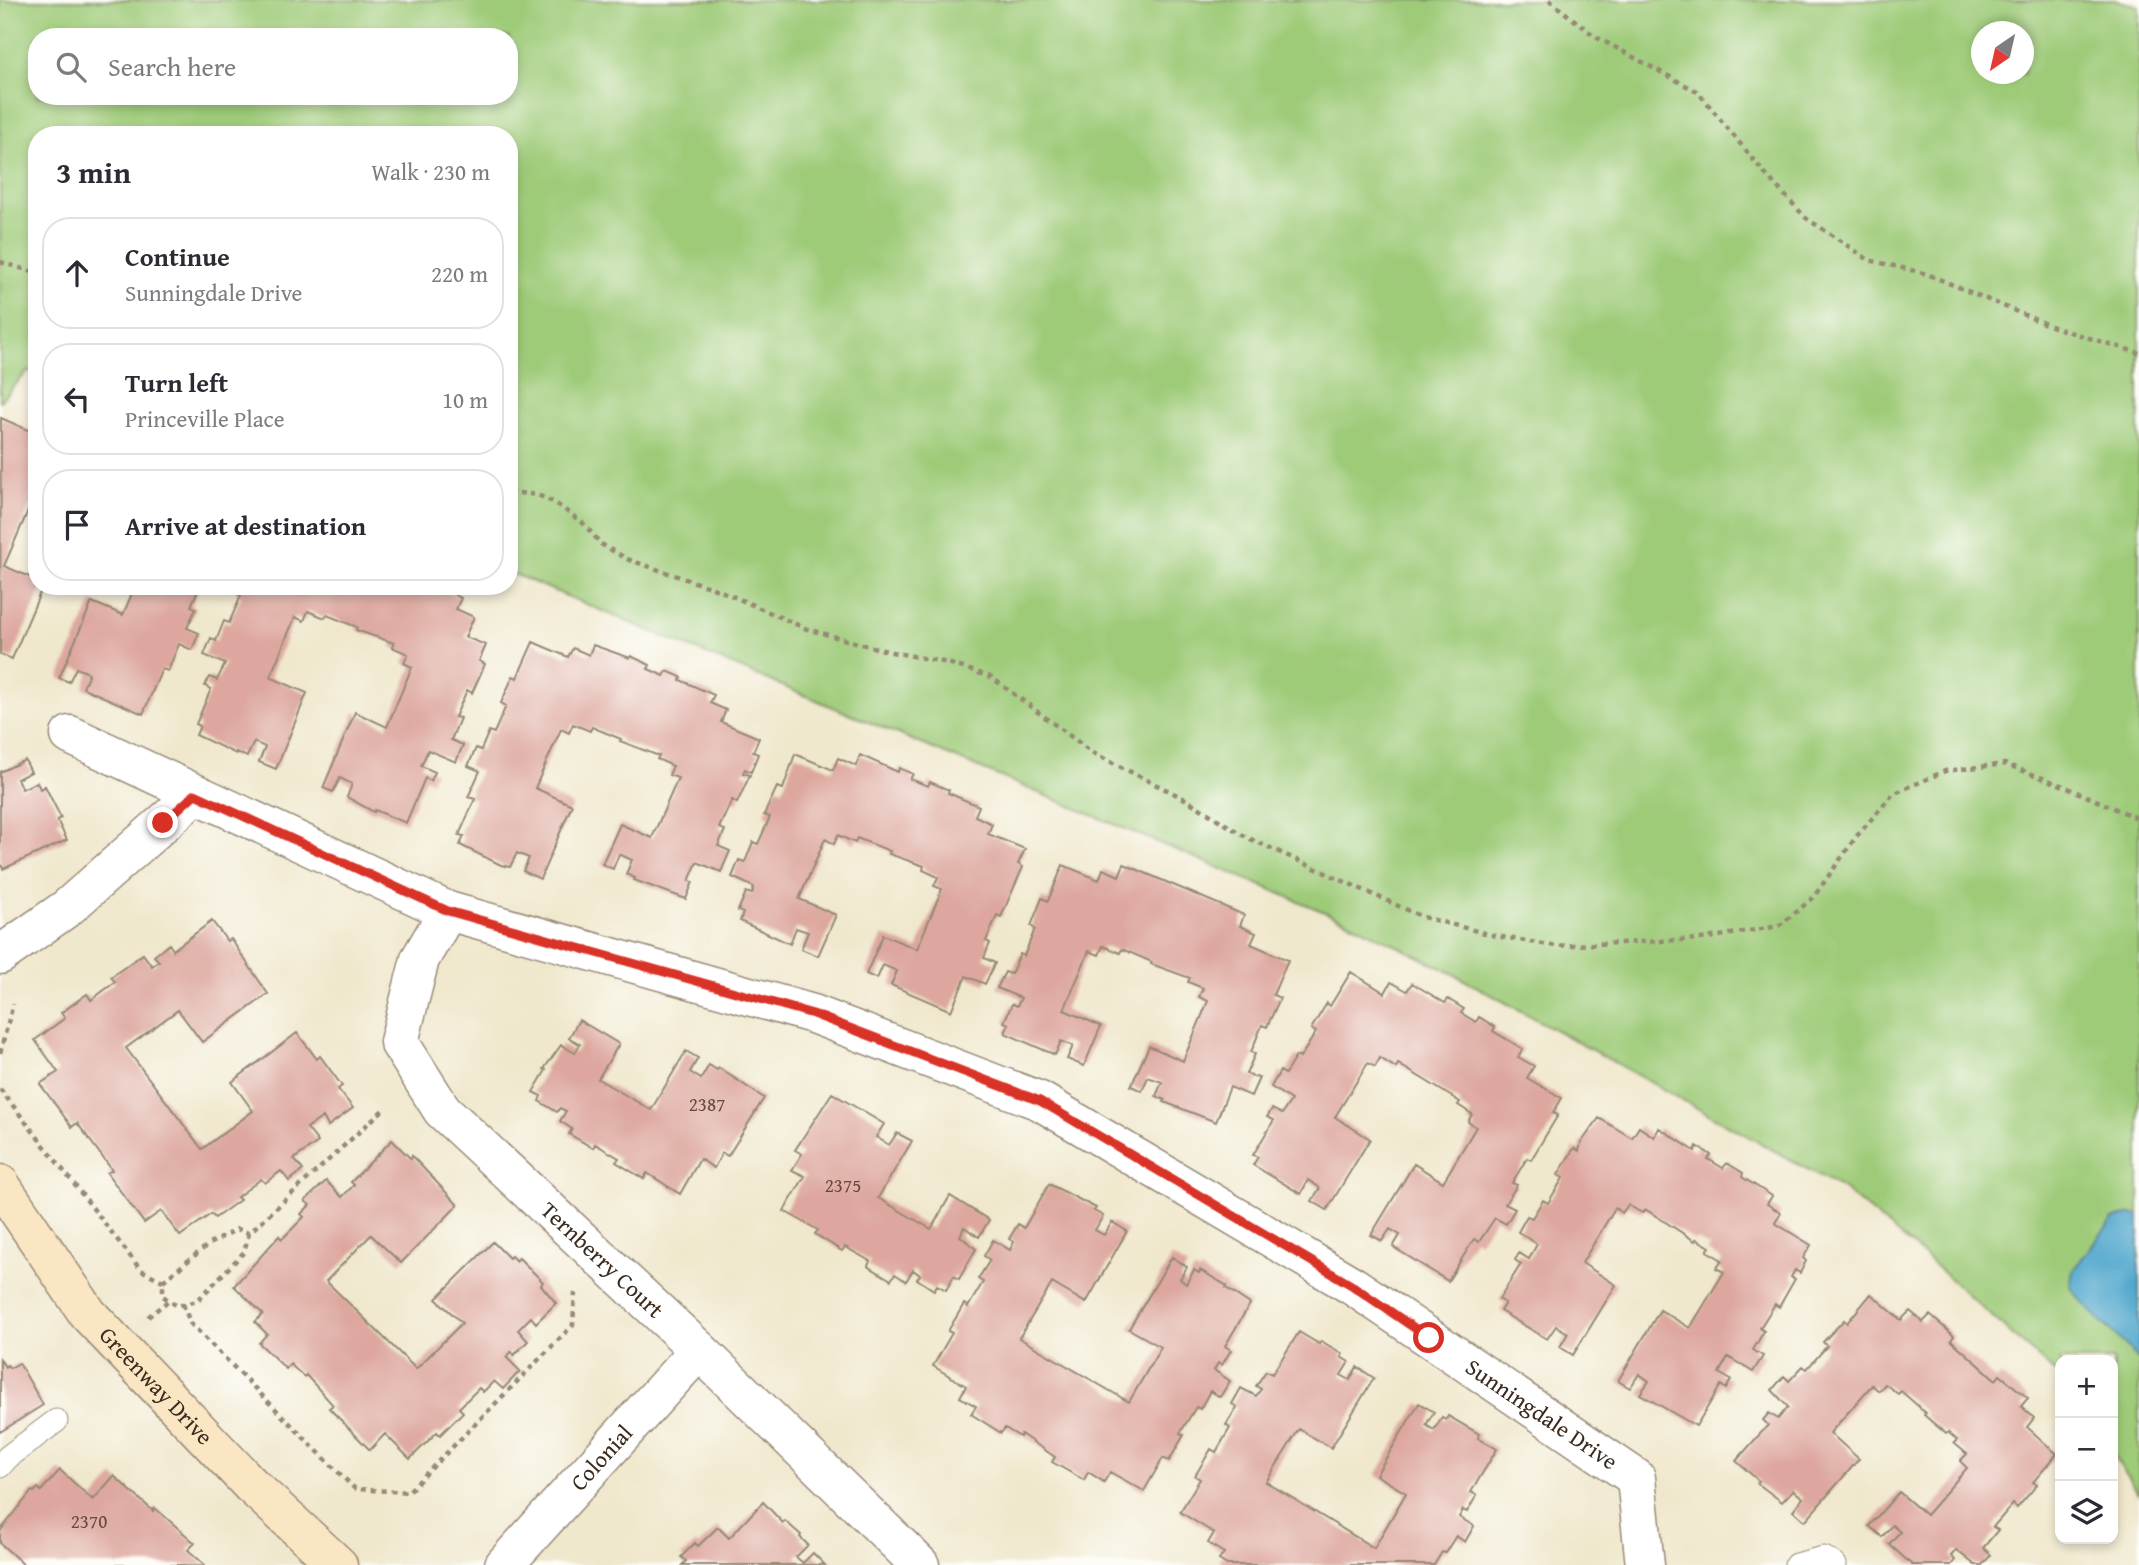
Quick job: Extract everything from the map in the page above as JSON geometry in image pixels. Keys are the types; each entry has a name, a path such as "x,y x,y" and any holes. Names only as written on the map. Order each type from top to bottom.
{"street":[{"name":"Sunningdale Drive","path":"70,734 448,911 813,1014 1040,1101 1353,1286 1636,1478 1645,1565"},
{"path":"0,955 67,908 195,794"},
{"name":"Ternberry Court","path":"448,911 420,959 399,1042 442,1110 699,1350 920,1565"},
{"name":"Greenway Drive","path":"0,1184 88,1314 251,1485 338,1565"},
{"name":"Colonial","path":"504,1565 699,1350"}],"lane":[{"path":"0,1466 56,1421"},
{"path":"1796,1565 1825,1558 1835,1565"}],"path":[{"path":"1549,0 1596,37 1698,92 1765,174 1806,218 1869,260 1927,274 2053,327 2139,353"},
{"path":"0,262 28,271"},
{"path":"518,493 538,495 555,503 583,523 601,544 627,559 721,591 807,629 887,651 948,663 992,677 1093,753 1188,800 1246,837 1423,917 1496,936 1555,946 1701,939 1779,926 1813,898 1856,837 1894,794 1945,771 2005,764 2139,819"},
{"path":"0,1053 13,1004"},
{"path":"0,1089 141,1270 163,1281"},
{"path":"163,1281 163,1296 177,1306 197,1301 244,1252 249,1233 384,1109"},
{"path":"163,1281 209,1244 237,1229 249,1233"},
{"path":"183,1304 190,1323 355,1489 408,1492 573,1325 575,1293"},
{"path":"144,1320 169,1300"}],"green space":[{"path":"0,0 2116,0 2139,6 2139,1494 2118,1462 2118,1355 2055,1355 2055,1373 1921,1253 1842,1188 1452,973 1351,923 518,576 518,126 28,126 28,371 0,401"}],"water":[{"path":"2139,1215 2139,1360 2070,1287 2073,1270 2113,1219"}],"building":[{"path":"1,418 28,430 28,511 4,566 28,576 28,595 39,595 12,659 0,654"},
{"path":"131,595 196,595 191,606 196,608 187,628 199,633 192,650 179,644 168,671 162,669 143,714 83,688 89,673 76,668 69,682 59,678 92,602 123,615"},
{"path":"455,595 461,598 456,609 474,617 465,637 486,645 479,661 485,664 472,693 467,690 455,717 460,718 451,740 463,745 456,762 428,750 421,766 435,772 431,781 425,778 406,823 375,810 374,812 347,797 352,784 340,778 333,792 323,788 355,712 387,727 412,667 404,663 408,654 392,647 394,643 356,630 357,627 308,611 304,621 295,617 270,677 307,693 276,769 259,762 265,747 254,742 247,757 196,735 200,726 196,724 211,689 205,686 209,677 217,680 225,664 204,655 211,638 216,641 224,621 229,623 241,596"},
{"path":"533,642 568,657 573,648 589,655 593,645 630,658 631,656 650,665 648,669 664,676 667,671 681,677 680,680 714,695 710,703 726,710 721,722 759,738 753,752 758,754 751,772 745,769 743,773 750,775 737,803 732,800 719,828 725,830 718,846 730,851 721,872 697,862 689,881 693,882 686,899 634,880 635,878 626,874 632,860 619,854 613,869 602,864 620,824 652,838 678,778 669,775 673,766 657,759 659,756 592,727 590,731 573,724 569,733 561,729 535,788 572,805 540,879 523,871 529,858 517,853 510,867 460,845 464,836 459,835 475,799 468,797 480,771 468,766 476,748 481,750 489,731 494,733 506,706 501,703 513,676 517,678"},
{"path":"795,754 833,770 838,758 856,766 860,755 898,772 899,768 913,774 910,779 928,786 930,782 979,806 975,816 992,824 988,834 1025,849 1018,864 1023,867 1001,917 997,915 986,941 990,943 984,958 995,963 985,984 966,976 951,1011 891,985 897,971 883,965 877,979 866,974 883,935 917,949 942,889 934,886 938,877 923,870 924,866 889,854 890,851 857,838 855,843 838,835 834,844 825,839 799,899 836,915 818,956 801,949 808,932 796,928 790,944 740,921 743,913 738,911 746,892 752,894 754,887 732,877 739,860 745,862 753,842 758,844 770,817 764,815 777,787 783,789"},
{"path":"25,760 31,772 17,779 22,789 37,782 40,789 45,786 61,818 57,820 67,840 3,869 0,862 0,772"},
{"path":"1124,864 1244,915 1240,926 1256,933 1251,944 1288,960 1273,995 1280,998 1267,1027 1262,1025 1251,1052 1255,1054 1246,1074 1259,1078 1251,1096 1230,1087 1216,1122 1164,1102 1165,1100 1156,1096 1162,1082 1148,1077 1142,1091 1131,1086 1149,1046 1183,1061 1208,1001 1199,997 1203,988 1188,982 1190,978 1151,964 1152,962 1122,949 1120,953 1103,946 1099,955 1089,951 1064,1010 1101,1026 1084,1066 1067,1059 1073,1046 1061,1041 1055,1055 1005,1033 1009,1024 1004,1022 1012,1004 1017,1006 1021,998 997,988 1005,972 1011,974 1020,954 1024,956 1035,929 1031,926 1042,898 1048,901 1063,865 1099,880 1103,869 1119,876"},
{"path":"212,921 227,941 231,939 268,994 202,1042 178,1010 126,1048 202,1149 253,1111 232,1082 297,1033 317,1059 320,1056 342,1086 338,1089 353,1108 328,1126 323,1117 307,1128 318,1142 294,1159 303,1170 289,1181 281,1171 265,1183 261,1179 237,1197 240,1200 215,1218 211,1214 180,1236 161,1211 144,1223 107,1173 112,1170 77,1123 72,1127 40,1084 58,1072 35,1040 65,1018 61,1013 87,994 91,1000 115,982 111,977 143,954 152,966 159,961 154,956 169,944 173,950"},
{"path":"1351,972 1385,993 1391,982 1407,991 1412,983 1445,1003 1448,999 1464,1009 1461,1013 1476,1022 1479,1017 1495,1027 1493,1031 1523,1049 1518,1057 1534,1066 1527,1078 1562,1098 1553,1113 1558,1115 1531,1160 1527,1158 1512,1183 1517,1185 1505,1204 1515,1209 1506,1224 1495,1218 1479,1242 1474,1239 1448,1281 1393,1247 1400,1235 1390,1229 1382,1241 1371,1235 1414,1164 1443,1182 1476,1127 1468,1122 1472,1114 1458,1105 1460,1102 1398,1064 1396,1068 1380,1058 1375,1067 1368,1063 1335,1117 1370,1139 1327,1210 1312,1201 1320,1188 1308,1180 1301,1194 1253,1165 1258,1157 1253,1155 1274,1120 1267,1117 1272,1109 1282,1114 1291,1100 1271,1087 1280,1071 1285,1074 1296,1056 1300,1058 1316,1032 1311,1029 1327,1003 1330,1006"},
{"path":"579,1020 619,1044 598,1079 651,1110 686,1051 698,1058 690,1072 701,1079 709,1065 717,1070 719,1068 764,1098 728,1156 722,1153 714,1168 700,1159 680,1194 647,1173 644,1179 616,1162 619,1158 595,1144 593,1148 569,1134 572,1129 560,1121 566,1111 560,1108 557,1112 539,1101 541,1096 533,1092 546,1070 544,1069 561,1045 575,1053 580,1044 569,1038"},
{"path":"832,1093 884,1124 876,1137 889,1145 897,1133 912,1141 878,1198 931,1229 950,1196 989,1220 979,1237 964,1227 960,1236 976,1249 959,1279 954,1276 946,1290 937,1285 934,1290 917,1279 920,1275 913,1270 906,1281 895,1274 891,1280 868,1266 870,1261 845,1247 842,1251 815,1234 818,1230 784,1211 805,1176 792,1170 802,1154 795,1150"},
{"path":"1599,1118 1632,1138 1639,1127 1654,1137 1659,1128 1695,1151 1697,1146 1711,1155 1708,1159 1723,1168 1727,1163 1743,1173 1742,1177 1772,1196 1767,1204 1781,1213 1775,1223 1811,1245 1803,1258 1806,1261 1800,1273 1795,1270 1791,1277 1795,1279 1779,1307 1775,1304 1760,1328 1764,1331 1753,1350 1763,1356 1753,1372 1728,1357 1719,1373 1731,1380 1726,1389 1721,1385 1696,1426 1640,1394 1649,1381 1639,1374 1630,1388 1618,1381 1660,1310 1690,1328 1724,1272 1716,1268 1722,1260 1707,1251 1710,1247 1696,1239 1695,1241 1645,1209 1642,1213 1628,1205 1622,1213 1615,1208 1582,1263 1616,1285 1573,1355 1560,1347 1568,1333 1556,1326 1547,1339 1500,1311 1505,1303 1499,1299 1521,1264 1515,1260 1519,1253 1529,1259 1537,1244 1518,1232 1527,1216 1532,1218 1543,1200 1548,1203 1563,1178 1558,1175 1574,1148 1579,1151 1581,1143"},
{"path":"392,1140 411,1159 412,1156 458,1205 401,1263 371,1235 326,1281 416,1369 462,1323 436,1299 493,1242 509,1258 511,1256 516,1261 519,1258 543,1282 541,1285 556,1303 536,1323 531,1317 518,1330 528,1341 514,1355 511,1352 506,1357 520,1371 503,1389 494,1381 483,1392 479,1388 459,1408 463,1412 440,1435 437,1432 410,1459 385,1434 370,1450 329,1408 333,1405 306,1375 304,1377 290,1364 286,1369 259,1343 267,1334 255,1322 263,1314 234,1286 279,1236 282,1239 304,1217 301,1214 310,1205 305,1201 326,1181 342,1197 354,1185 351,1182"},
{"path":"1049,1184 1096,1208 1094,1211 1103,1216 1095,1230 1104,1235 1112,1222 1127,1231 1086,1303 1052,1283 1019,1338 1129,1402 1161,1347 1129,1329 1172,1257 1187,1267 1180,1279 1186,1284 1194,1270 1199,1273 1200,1270 1250,1304 1225,1346 1231,1350 1222,1365 1218,1363 1214,1370 1230,1381 1220,1397 1210,1391 1200,1409 1196,1407 1180,1433 1184,1435 1169,1461 1163,1458 1144,1491 1110,1472 1104,1482 1088,1472 1084,1480 1052,1462 1055,1457 1021,1434 1020,1437 1005,1428 1001,1433 971,1414 976,1406 960,1397 966,1386 933,1366 952,1333 948,1331 964,1304 968,1307 983,1282 978,1279 990,1260 984,1256 993,1240 1010,1250 1014,1242 1009,1239 1018,1224 1024,1228"},
{"path":"1871,1294 1901,1320 1910,1311 1923,1322 1930,1315 1954,1336 1951,1340 1996,1380 2000,1375 2028,1398 2021,1406 2034,1418 2027,1427 2055,1452 2055,1456 2033,1482 2037,1485 2017,1508 2013,1504 1993,1527 1998,1530 1983,1548 1991,1555 1982,1565 1975,1565 1956,1550 1951,1556 1955,1560 1951,1565 1912,1565 1889,1544 1900,1532 1892,1525 1882,1537 1869,1526 1899,1492 1926,1515 1967,1468 1960,1461 1967,1454 1954,1443 1957,1440 1924,1415 1926,1413 1901,1391 1898,1394 1885,1384 1879,1391 1872,1385 1830,1433 1859,1459 1805,1521 1793,1510 1803,1498 1793,1490 1782,1502 1757,1483 1759,1481 1736,1461 1768,1425 1763,1420 1769,1413 1778,1419 1788,1407 1772,1390 1784,1376 1789,1381 1803,1366 1807,1369 1827,1346 1823,1342 1844,1320 1847,1323"},
{"path":"1299,1332 1343,1354 1341,1357 1349,1362 1341,1375 1350,1380 1357,1367 1374,1378 1331,1448 1299,1429 1266,1482 1374,1548 1406,1493 1376,1475 1419,1403 1434,1412 1426,1425 1434,1430 1442,1417 1446,1420 1448,1416 1479,1434 1478,1438 1497,1449 1471,1492 1477,1495 1467,1512 1463,1510 1459,1517 1474,1526 1465,1542 1456,1536 1434,1565 1227,1565 1219,1560 1224,1553 1208,1543 1214,1533 1180,1512 1200,1479 1195,1476 1211,1449 1216,1452 1230,1428 1226,1425 1237,1407 1232,1404 1241,1388 1256,1396 1261,1389 1256,1386 1266,1371 1272,1374"},
{"path":"0,1359 5,1367 7,1365 10,1368 19,1363 43,1405 0,1432"},
{"path":"60,1470 93,1500 114,1476 153,1511 155,1508 195,1543 188,1550 205,1565 24,1565 0,1543 0,1531 32,1491 38,1488 41,1491"},
{"path":"763,1502 783,1523 785,1521 801,1535 808,1545 796,1557 803,1563 813,1553 825,1565 682,1565 686,1561 681,1557 695,1543 698,1546 718,1527 729,1538"}],"route":[{"path":"163,823 195,794 448,911 813,1014 1040,1101 1353,1286 1429,1338"}]}
